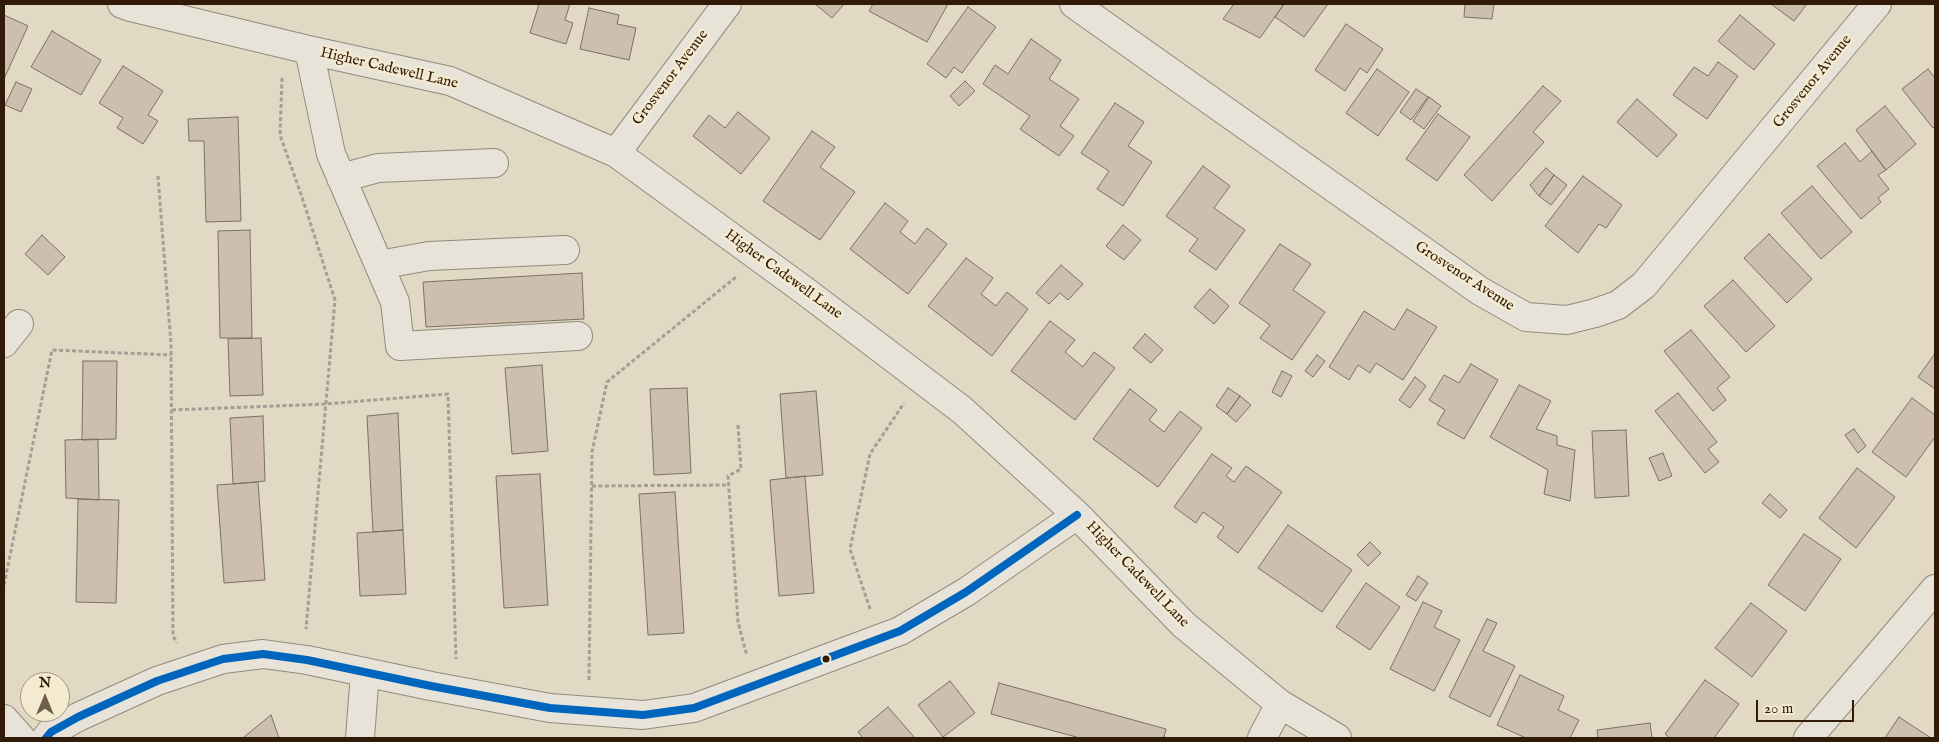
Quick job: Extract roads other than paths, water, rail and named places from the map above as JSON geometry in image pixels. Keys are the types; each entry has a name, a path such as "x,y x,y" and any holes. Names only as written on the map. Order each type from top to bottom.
{"street":[{"name":"Higher Cadewell Lane","path":"122,4 283,44 450,81 616,153 962,410 1077,515 1184,625 1280,704 1337,738"},
{"name":"Grosvenor Avenue","path":"616,153 727,4"},
{"name":"Grosvenor Avenue","path":"1074,4 1480,291 1526,317 1567,320 1618,305 1644,285 1877,4"},
{"path":"309,50 331,154 395,302 400,346 578,336"},
{"path":"341,178 378,168 494,163"},
{"path":"379,265 429,256 565,250"},
{"path":"46,738 51,732 78,716 157,681 224,659 263,654 308,660 550,708 643,716 694,708 900,630 966,592 1077,515"},
{"path":"1808,738 1935,589"},
{"path":"360,738 365,672"},
{"path":"1262,738 1280,704"},
{"path":"4,720 21,738"}]}
